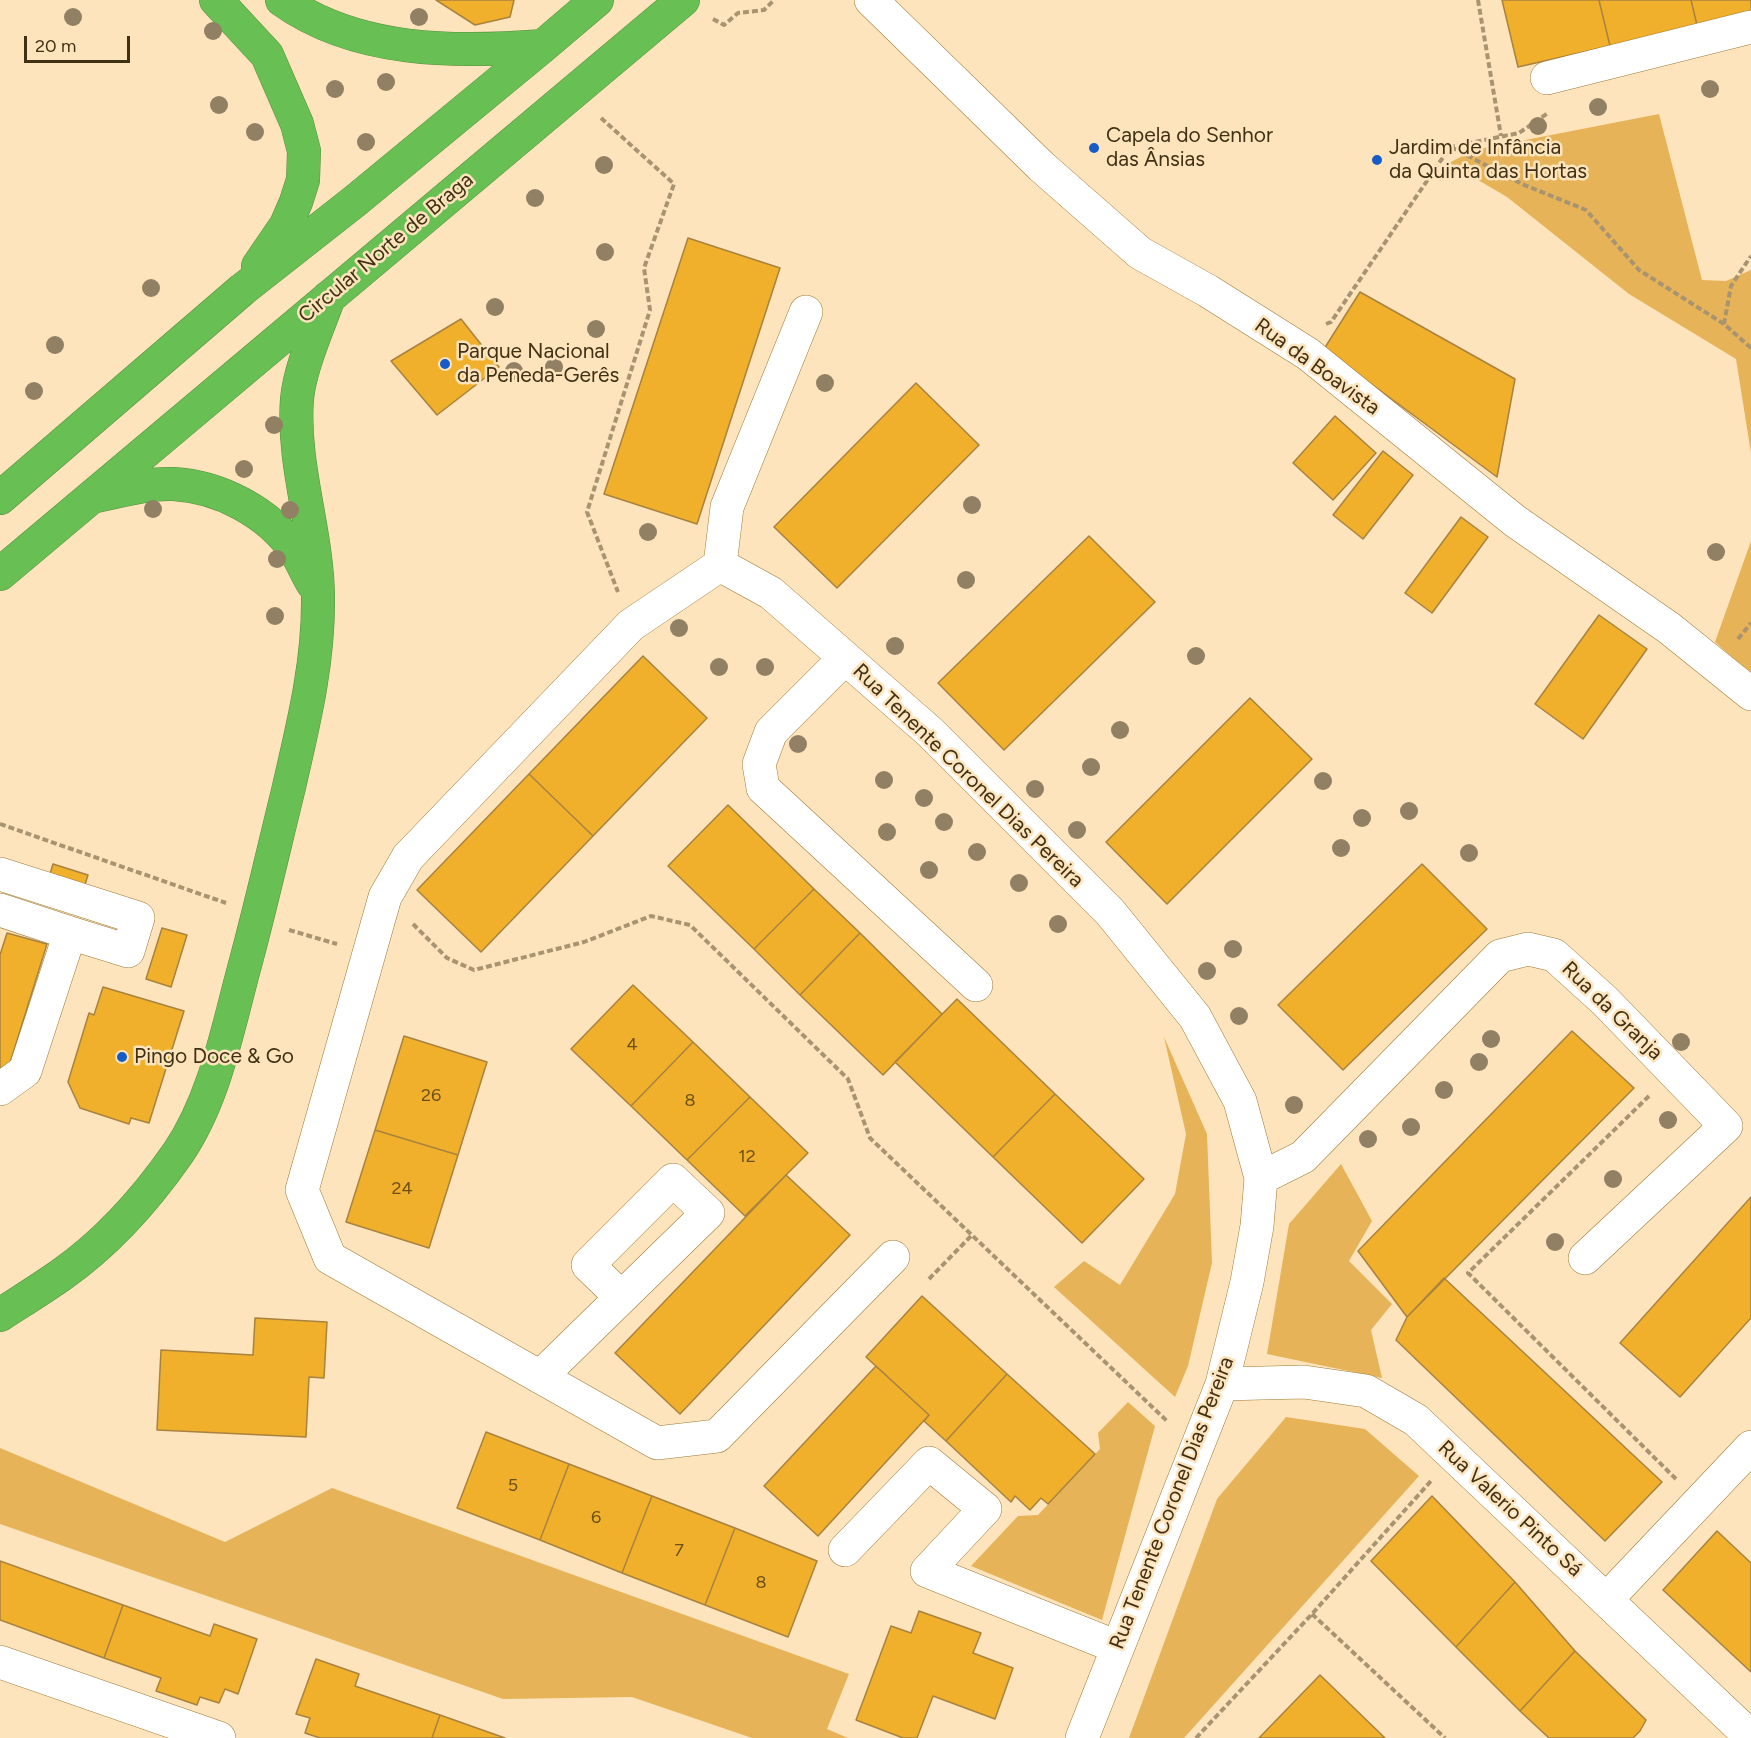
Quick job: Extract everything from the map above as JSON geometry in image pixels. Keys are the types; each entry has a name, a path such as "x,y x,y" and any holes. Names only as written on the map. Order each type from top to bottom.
{"highway":[{"path":"216,0 267,55 297,124 304,151 303,180 286,225 243,289"},
{"path":"282,0 326,25 355,35 408,45 459,50 543,46"},
{"path":"0,498 243,289 355,201 597,0"},
{"name":"Circular Norte de Braga","path":"0,574 682,0"},
{"path":"0,1316 63,1274 97,1247 124,1221 180,1150 200,1113 218,1066 258,918 309,705 317,646 318,595 315,548 296,423 298,395 308,356 329,297"},
{"path":"91,497 142,486 172,484 198,486 233,498 266,520 295,551 318,595"},
{"path":"0,1291 42,1287"}],"street":[{"name":"Rua da Boavista","path":"871,0 1042,167 1140,253 1208,291 1308,354 1515,521 1669,627 1751,694"},
{"path":"1552,92 1751,27"},
{"path":"806,312 727,507 720,565 631,626 408,857 385,897 302,1190 330,1258 657,1443 717,1436 893,1257"},
{"name":"Rua Tenente Coronel Dias Pereira","path":"720,565 771,593 931,734 1110,912 1195,1017 1240,1101 1261,1178 1257,1226 1247,1282 1222,1384 1082,1738"},
{"path":"845,658 771,732 759,765 763,788 976,985"},
{"path":"0,874 138,918 128,951 0,910"},
{"path":"0,1089 25,1071 70,933"},
{"name":"Rua da Granja","path":"1261,1178 1303,1157 1500,956 1528,949 1554,955 1605,1001 1726,1125 1585,1258"},
{"path":"540,1377 621,1297"},
{"name":"Rua Valerio Pinto Sá","path":"1222,1384 1304,1382 1366,1391 1416,1420 1751,1737"},
{"path":"1606,1600 1751,1447"},
{"path":"845,1550 929,1463 985,1509 927,1571 1118,1647"},
{"path":"0,1662 219,1738"}],"path":[{"path":"710,17 724,25 738,13 764,10 774,0"},
{"path":"1478,0 1501,136"},
{"path":"1318,319 1325,325 1331,322 1450,147 1519,133 1552,92"},
{"path":"601,118 674,184 644,268 650,310 587,512 619,595"},
{"path":"1450,147 1522,184 1586,210 1639,270 1724,324 1751,348"},
{"path":"1724,324 1731,286 1751,256"},
{"path":"1743,634 1751,623"},
{"path":"0,824 230,904"},
{"path":"409,920 447,958 474,970 584,942 651,916 690,925 848,1079 870,1138 1168,1422"},
{"path":"287,929 339,945"},
{"path":"929,1279 971,1236"},
{"path":"1196,1738 1432,1481"},
{"path":"1312,1614 1445,1738"}],"shaded area":[{"path":"1659,114 1702,280 1726,281 1751,270 1751,453 1736,359 1629,294 1507,197 1449,163 1474,150"},
{"path":"1751,541 1751,674 1715,642"},
{"path":"1164,1037 1207,1134 1212,1263 1188,1366 1175,1397 1054,1287 1084,1261 1120,1285 1175,1194 1186,1134"},
{"path":"1341,1164 1372,1221 1349,1261 1392,1304 1371,1330 1382,1378 1267,1354 1289,1224"},
{"path":"1128,1402 1155,1426 1102,1620 971,1566 1018,1516 1038,1515 1100,1449 1098,1433"},
{"path":"1286,1417 1365,1429 1419,1476 1184,1738 1129,1738 1217,1499"},
{"path":"0,1448 225,1542 332,1488 849,1674 827,1729 848,1738 752,1738 632,1697 503,1699 0,1524"}],"building":[{"path":"436,0 514,0 510,17 475,25"},
{"path":"1502,0 1599,0 1610,46 1518,67"},
{"path":"1599,0 1691,0 1697,25 1610,46"},
{"path":"1691,0 1751,0 1751,12 1697,25"},
{"path":"688,238 780,268 697,524 604,494"},
{"path":"1360,292 1515,379 1497,477 1324,349"},
{"name":"Parque Nacional da Peneda-Gerês","path":"461,319 499,367 437,415 391,361"},
{"path":"916,383 979,445 837,588 774,527"},
{"path":"1335,416 1376,453 1333,500 1293,463"},
{"path":"1383,451 1413,475 1363,539 1333,515"},
{"path":"1461,517 1488,537 1432,613 1405,593"},
{"path":"1089,536 1155,602 1004,750 938,683"},
{"path":"1599,615 1647,649 1583,739 1535,704"},
{"path":"643,656 707,718 593,836 529,774"},
{"path":"1250,698 1312,759 1167,904 1106,842"},
{"path":"529,774 593,836 481,952 417,890"},
{"path":"728,805 814,889 754,949 668,866"},
{"path":"53,864 88,875 84,888 49,877"},
{"path":"1422,864 1487,929 1343,1070 1278,1005"},
{"path":"814,889 860,933 800,995 754,949"},
{"path":"162,928 187,935 171,987 146,979"},
{"path":"7,933 47,944 0,1095 0,955"},
{"path":"860,933 942,1014 883,1075 800,995"},
{"path":"633,985 693,1042 631,1106 571,1049"},
{"path":"103,987 184,1011 149,1123 131,1118 129,1124 80,1108 68,1082 89,1013 94,1015"},
{"path":"957,999 1055,1094 993,1157 895,1062"},
{"path":"1572,1031 1634,1088 1407,1317 1358,1251"},
{"path":"404,1036 487,1062 458,1155 375,1130"},
{"path":"693,1042 750,1097 687,1160 631,1106"},
{"path":"1055,1094 1144,1179 1082,1243 993,1157"},
{"path":"750,1097 808,1153 745,1216 687,1160"},
{"path":"375,1130 458,1155 429,1248 346,1222"},
{"path":"786,1175 850,1235 680,1414 615,1353"},
{"path":"1751,1197 1751,1318 1680,1397 1620,1343"},
{"path":"1444,1278 1662,1482 1605,1541 1396,1340 1407,1317"},
{"path":"922,1296 1007,1374 946,1441 924,1421 929,1415 866,1357"},
{"path":"255,1318 327,1322 324,1378 309,1377 306,1437 157,1430 161,1350 253,1355"},
{"path":"876,1366 929,1415 818,1536 764,1486"},
{"path":"1007,1374 1095,1454 1048,1504 1041,1498 1030,1510 1015,1496 1011,1502 946,1441"},
{"path":"486,1432 569,1464 540,1540 457,1508"},
{"path":"569,1464 652,1496 622,1573 540,1540"},
{"path":"652,1496 735,1528 705,1605 622,1573"},
{"path":"1432,1496 1515,1582 1456,1647 1371,1561"},
{"path":"735,1528 817,1561 788,1637 705,1605"},
{"path":"1717,1531 1751,1563 1751,1672 1663,1590"},
{"path":"0,1561 123,1605 104,1658 0,1620"},
{"path":"1515,1582 1575,1651 1520,1711 1456,1647"},
{"path":"123,1605 210,1636 214,1624 257,1639 238,1694 225,1689 219,1703 200,1697 197,1705 156,1691 161,1678 104,1658"},
{"path":"919,1611 981,1633 973,1653 1013,1668 995,1719 933,1696 917,1738 903,1738 856,1720 891,1626 911,1633"},
{"path":"1575,1651 1646,1720 1633,1738 1549,1738 1520,1711"},
{"path":"316,1659 359,1674 355,1686 440,1715 432,1738 320,1738 305,1733 310,1718 296,1714"},
{"path":"1320,1675 1385,1738 1259,1738"},
{"path":"440,1715 505,1738 432,1738"}],"place":[{"name":"Capela do Senhor das Ânsias","path":"1094,148"},
{"name":"Jardim de Infância da Quinta das Hortas","path":"1377,160"},
{"name":"Parque Nacional da Peneda-Gerês","path":"445,364"},
{"name":"Pingo Doce & Go","path":"122,1057"}]}
